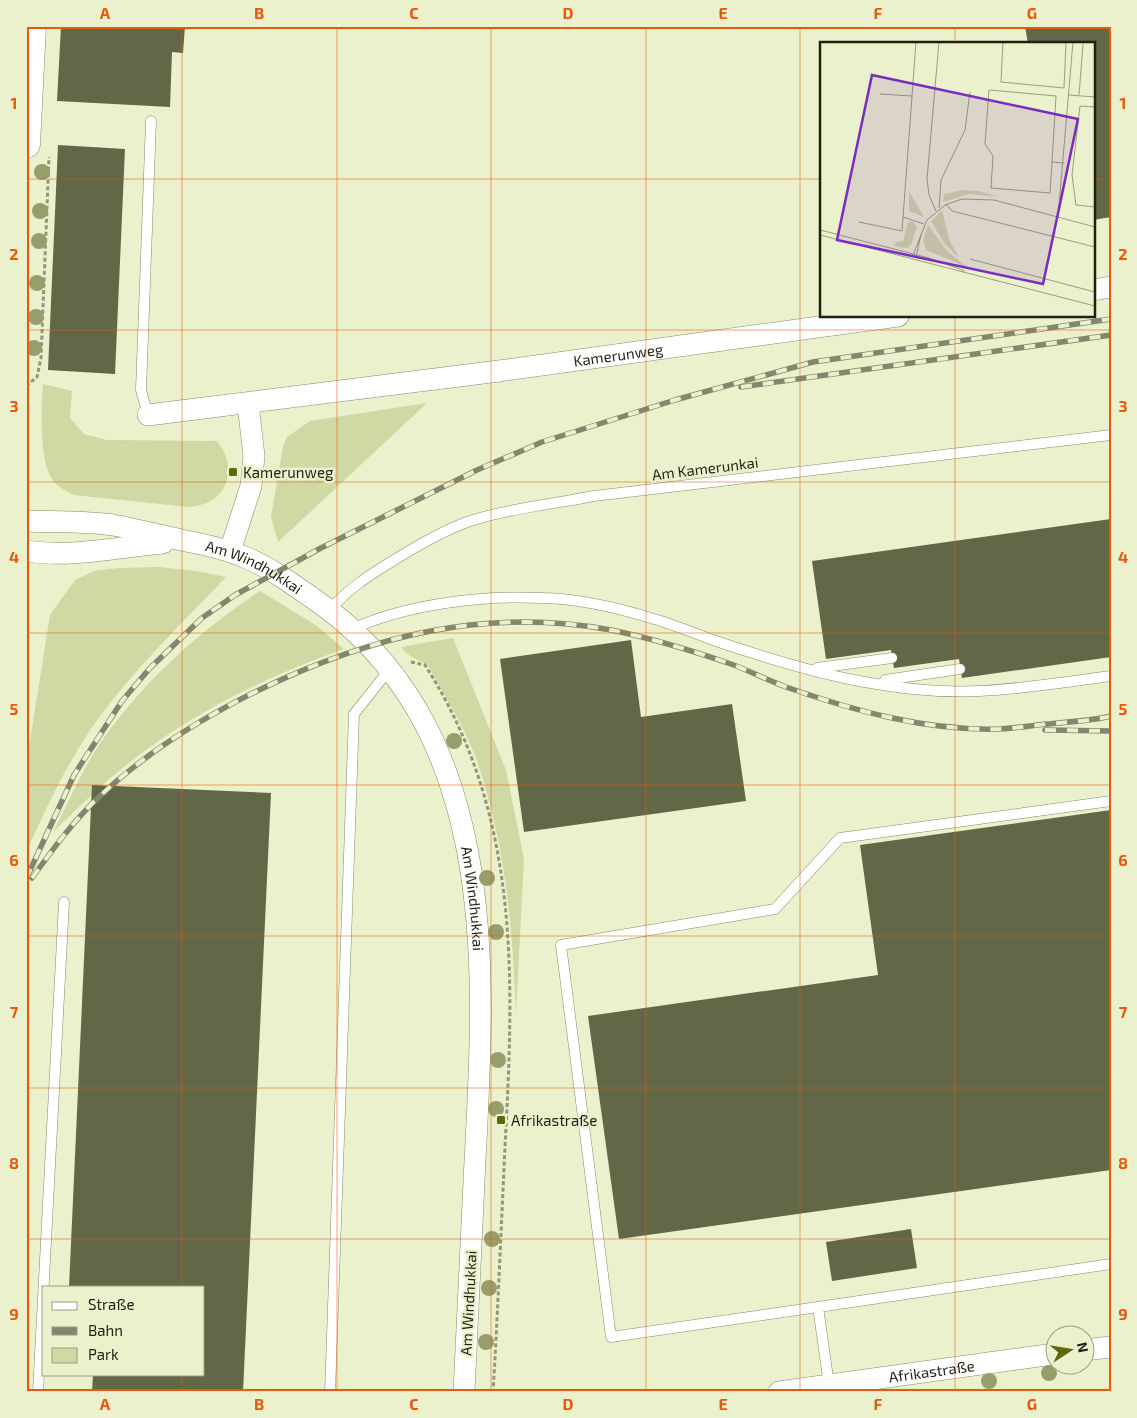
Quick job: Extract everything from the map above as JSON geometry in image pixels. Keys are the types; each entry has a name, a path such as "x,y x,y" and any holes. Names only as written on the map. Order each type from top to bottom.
{"main road":[{"path":"32,26 38,148"}],"street":[{"path":"1094,290 1111,287"},
{"name":"Kamerunweg","path":"148,415 248,404 883,318"},
{"path":"230,551 251,486 254,456 248,404"},
{"name":"Am Windhukkai","path":"26,521 112,525 230,551 274,572 330,610 370,644 389,669 421,720 449,782 465,834 477,915 482,980 482,1033 464,1392"},
{"name":"Am Windhukkai","path":"26,551 53,554 185,541"},
{"path":"1094,1349 1111,1347"},
{"name":"Afrikastraße","path":"778,1392 1044,1355"}],"lane":[{"path":"148,415 141,390 152,121"},
{"name":"Am Kamerunkai","path":"330,610 340,597 356,584 426,540 468,522 529,508 594,496 1111,435"},
{"path":"352,629 384,616 422,608 478,600 544,598 598,605 654,619 803,669 859,681 906,687 978,691 1032,687 1111,676"},
{"path":"803,669 826,668 892,658"},
{"path":"330,1392 354,714 389,669"},
{"path":"859,681 889,680 960,669"},
{"path":"1111,801 840,838 775,909 561,945 611,1337 1111,1264"},
{"path":"44,1286 64,902"},
{"path":"818,1307 829,1385"},
{"path":"38,1392 42,1317"}],"path":[{"path":"26,386 37,377 41,358 38,148"}],"green space":[{"path":"43,384 72,391 70,418 84,434 107,440 217,441 228,463 226,484 213,500 189,507 74,495 56,484 48,470 43,446"},
{"path":"427,403 278,542 271,517 283,447 287,437 310,421"},
{"path":"159,567 196,571 226,577 137,671 97,720 63,775 26,853 26,766 50,615 75,580 94,571 118,568"},
{"path":"260,591 317,626 344,649 255,685 199,715 145,750 120,770 94,792 53,832 97,748 131,703 192,642"},
{"path":"453,638 506,770 524,859 516,1014 506,884 494,822 476,758 466,735 429,667 413,658 401,647"}],"building":[{"path":"61,26 185,26 183,53 172,52 170,107 57,101"},
{"path":"1025,26 1110,26 1111,217 1094,220 1094,42 1028,42"},
{"path":"58,145 125,149 115,374 48,370"},
{"path":"1111,519 1111,657 962,678 959,659 894,668 891,650 826,659 812,561"},
{"path":"631,640 641,717 732,704 746,801 524,832 500,659"},
{"path":"92,785 271,793 243,1392 92,1392 93,1376 205,1376 205,1286 69,1286"},
{"path":"1111,810 1111,1170 619,1239 588,1016 878,975 860,845"},
{"path":"911,1229 917,1268 832,1281 826,1242"}],"railway":[{"path":"26,879 74,775 122,701 150,668 202,618 235,595 321,548 477,470 542,442 675,400 813,362 1111,319"},
{"path":"741,387 1111,335"},
{"path":"32,878 90,805 136,765 195,725 257,691 342,655 386,641 430,631 474,625 519,622 565,624 611,630 702,654 786,687 838,704 891,718 945,727 999,729 1111,716"},
{"path":"1045,730 1111,731"}],"place":[{"name":"Kamerunweg","path":"233,472"},
{"name":"Afrikastraße","path":"501,1120"}]}
